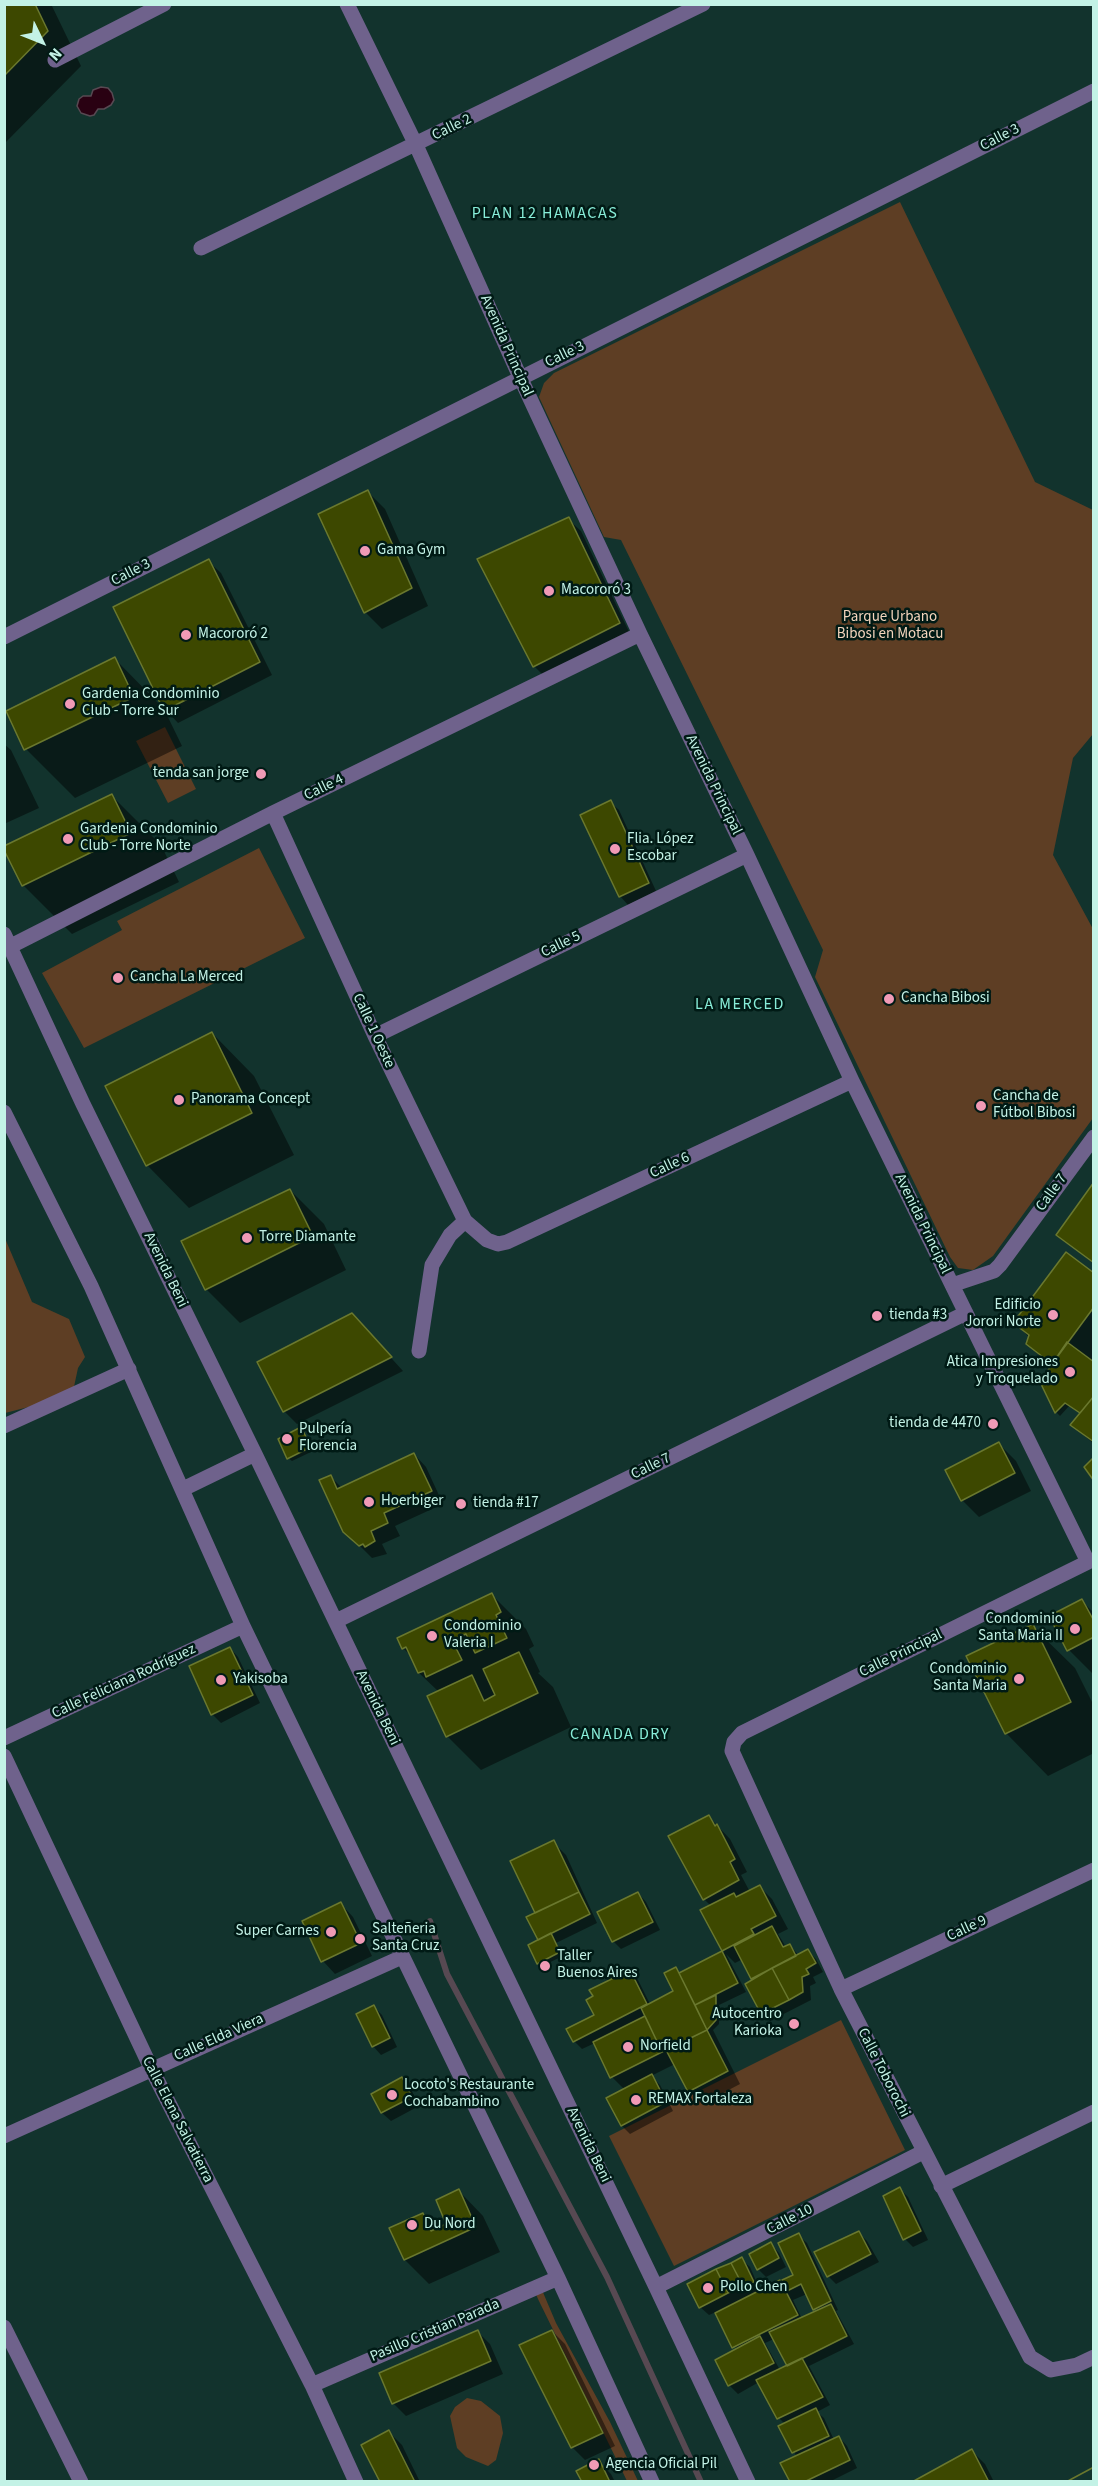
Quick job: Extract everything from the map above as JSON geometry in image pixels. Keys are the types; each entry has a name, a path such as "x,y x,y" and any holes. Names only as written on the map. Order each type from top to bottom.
{"street":[{"path":"55,60 164,4"},
{"name":"Avenida Principal","path":"347,4 416,146 520,377 852,1081 1091,1562"},
{"name":"Calle 2","path":"201,249 703,4"},
{"name":"Calle 3","path":"4,637 1094,91"},
{"name":"Calle 4","path":"8,940 640,634"},
{"name":"Calle 1 Oeste","path":"273,813 375,1036 465,1221 487,1240"},
{"name":"Calle 5","path":"375,1036 747,855"},
{"name":"Avenida Beni","path":"8,940 83,1104 255,1454 748,2481"},
{"name":"Calle 6","path":"487,1240 498,1244 507,1242 852,1081"},
{"path":"4,1112 86,1276 243,1626 558,2278 652,2481"},
{"name":"Calle 7","path":"952,1285 994,1271 1000,1265 1094,1137"},
{"path":"418,1351 432,1265 450,1235 465,1221"},
{"name":"Calle 7","path":"336,1622 966,1313"},
{"path":"4,1426 129,1369"},
{"path":"183,1489 255,1454"},
{"name":"Calle Principal","path":"736,1761 732,1751 734,1742 742,1733 1091,1562"},
{"name":"Calle Feliciana Rodríguez","path":"4,1738 243,1626"},
{"name":"Calle Elena Salvatierra","path":"4,1756 151,2068 312,2385 356,2481"},
{"name":"Calle Toborochi","path":"736,1761 841,1989 1030,2358 1051,2370 1077,2365 1094,2357"},
{"name":"Calle 9","path":"841,1989 1094,1870"},
{"name":"Calle Elda Viera","path":"4,2136 402,1957"},
{"path":"941,2186 1094,2112"},
{"name":"Calle 10","path":"656,2287 923,2152"},
{"name":"Pasillo Cristian Parada","path":"312,2385 558,2278"},
{"path":"4,2327 81,2481"},
{"path":"626,2422 662,2481"}],"green space":[{"name":"Parque Urbano Bibosi en Motacu","path":"900,202 1035,482 1093,510 1093,734 1073,758 1053,855 1093,929 1093,1118 993,1256 973,1270 958,1268 950,1257 815,977 823,950 621,540 604,537 539,397 544,383 554,373"},
{"path":"165,727 196,789 168,803 136,741"},
{"path":"259,848 305,938 84,1048 42,973 122,930 117,921"},
{"path":"4,1236 32,1302 69,1319 85,1357 78,1368 72,1396 5,1413"},
{"path":"841,2020 905,2150 674,2266 609,2136"},
{"path":"542,2290 556,2323 610,2422 638,2481 627,2481 538,2299 535,2292"},
{"path":"467,2398 481,2401 500,2416 503,2433 496,2460 488,2466 466,2457 457,2448 450,2416 455,2407"}],"shaded area":[{"path":"101,87 108,88 112,93 114,100 111,105 98,109 94,115 81,113 77,106 79,99 83,96 91,96 93,90"}],"building":[{"path":"4,4 35,4 48,31 4,76"},
{"name":"Gama Gym","path":"368,490 412,588 364,613 318,514"},
{"name":"Macororó 3","path":"569,517 620,623 533,667 477,559"},
{"name":"Macororó 2","path":"209,559 260,662 164,711 113,607"},
{"name":"Gardenia Condominio Club - Torre Sur","path":"115,657 134,697 24,750 6,711"},
{"name":"Gardenia Condominio Club - Torre Norte","path":"112,794 131,833 22,886 4,846"},
{"name":"Flia. López Escobar","path":"611,800 649,883 619,897 580,815"},
{"name":"Panorama Concept","path":"212,1032 252,1113 146,1166 105,1086"},
{"path":"1094,1182 1094,1263 1056,1235"},
{"name":"Torre Diamante","path":"290,1189 313,1236 205,1290 181,1241"},
{"name":"Edificio Jorori Norte","path":"1066,1252 1094,1273 1094,1307 1052,1364 1026,1344 1029,1335 1013,1323"},
{"path":"352,1313 392,1357 283,1412 257,1362"},
{"name":"Atica Impresiones y Troquelado","path":"1067,1342 1094,1362 1094,1396 1080,1413 1065,1403 1055,1413 1040,1382"},
{"path":"1094,1396 1094,1442 1070,1425"},
{"path":"301,1427 311,1447 287,1459 278,1439"},
{"path":"999,1442 1015,1473 961,1501 945,1470"},
{"name":"Hoerbiger","path":"414,1453 432,1491 384,1513 388,1523 371,1531 375,1541 365,1547 363,1544 359,1546 343,1532 319,1480 331,1475 337,1489"},
{"path":"1094,1457 1094,1481 1084,1467"},
{"name":"Condominio Valeria I","path":"492,1593 501,1612 496,1615 507,1638 475,1653 466,1634 452,1640 462,1660 426,1677 424,1671 418,1673 406,1647 402,1649 397,1638"},
{"name":"Condominio Santa Maria II","path":"1082,1599 1094,1621 1094,1637 1067,1651 1049,1616"},
{"name":"Condominio Santa Maria","path":"1033,1624 1071,1702 1005,1734 966,1656"},
{"name":"Yakisoba","path":"230,1647 253,1695 211,1715 189,1666"},
{"name":"Condominio Valeria I","path":"519,1652 538,1693 446,1737 427,1696 472,1675 484,1701 495,1695 483,1669"},
{"path":"709,1815 715,1826 717,1824 735,1859 730,1862 739,1880 703,1900 668,1836"},
{"path":"554,1840 579,1892 535,1913 510,1861"},
{"path":"760,1885 776,1916 751,1929 754,1934 722,1951 700,1910 734,1893 736,1897"},
{"path":"579,1892 590,1914 538,1940 526,1917"},
{"path":"638,1892 653,1922 612,1942 597,1912"},
{"name":"Super Carnes","path":"341,1902 361,1943 321,1962 302,1921"},
{"path":"772,1926 783,1947 790,1944 796,1956 751,1979 734,1946"},
{"path":"551,1933 560,1952 537,1964 528,1945"},
{"path":"808,1949 816,1963 806,1969 809,1974 802,1977 803,1992 789,2000 772,1968"},
{"path":"722,1951 738,1983 695,2005 679,1973"},
{"path":"676,1967 707,2030 662,2052 641,2008 673,1991 664,1973"},
{"path":"772,1968 789,2000 761,2014 745,1984"},
{"path":"630,1970 647,2004 573,2042 566,2029 594,2015 586,2000 593,1996 589,1990"},
{"path":"716,1995 716,2020 707,2030 695,2005"},
{"path":"374,2005 390,2038 372,2047 356,2014"},
{"name":"Norfield","path":"645,2016 662,2052 610,2078 593,2042"},
{"path":"707,2030 728,2071 688,2092 666,2050"},
{"name":"REMAX Fortaleza","path":"652,2074 666,2102 621,2126 606,2098"},
{"name":"Locoto's Restaurante Cochabambino","path":"402,2077 412,2097 381,2113 371,2094"},
{"path":"900,2187 921,2231 903,2240 883,2196"},
{"name":"Du Nord","path":"459,2189 476,2227 404,2260 389,2228 423,2213 431,2231 446,2224 436,2200"},
{"path":"859,2231 871,2254 827,2277 814,2252"},
{"path":"799,2233 831,2301 813,2310 801,2284 787,2291 782,2280 793,2275 778,2243"},
{"path":"771,2242 779,2258 757,2270 749,2254"},
{"path":"742,2257 754,2282 743,2286 731,2263"},
{"path":"731,2263 743,2286 728,2293 716,2269"},
{"name":"Pollo Chen","path":"716,2269 728,2293 699,2308 687,2284"},
{"path":"780,2280 798,2315 732,2348 715,2313"},
{"path":"831,2304 847,2336 787,2366 769,2332"},
{"path":"478,2330 491,2361 392,2404 379,2373"},
{"path":"552,2330 603,2433 571,2448 519,2345"},
{"path":"760,2336 774,2363 728,2386 715,2360"},
{"path":"802,2358 823,2397 777,2419 756,2380"},
{"path":"816,2408 829,2436 792,2453 778,2426"},
{"path":"389,2430 415,2482 380,2482 361,2445"},
{"path":"839,2436 850,2460 804,2482 790,2482 780,2463"},
{"path":"972,2449 989,2482 912,2482"},
{"name":"Agencia Oficial Pil","path":"599,2459 610,2482 582,2482 576,2471"},
{"path":"1094,2467 1094,2482 1066,2482"},
{"path":"1094,2467 1094,2482 1066,2482"}],"waterway":[{"path":"430,1921 447,1974 607,2277 701,2482"}],"place":[{"name":"Gama Gym","path":"365,551"},
{"name":"Macororó 3","path":"549,591"},
{"name":"Macororó 2","path":"186,635"},
{"name":"Gardenia Condominio Club - Torre Sur","path":"70,704"},
{"name":"tenda san jorge","path":"261,774"},
{"name":"Gardenia Condominio Club - Torre Norte","path":"68,839"},
{"name":"Flia. López Escobar","path":"615,849"},
{"name":"Cancha La Merced","path":"118,978"},
{"name":"Cancha Bibosi","path":"889,999"},
{"name":"Panorama Concept","path":"179,1100"},
{"name":"Cancha de Fútbol Bibosi","path":"981,1106"},
{"name":"Torre Diamante","path":"247,1238"},
{"name":"Edificio Jorori Norte","path":"1053,1315"},
{"name":"tienda #3","path":"877,1316"},
{"name":"Atica Impresiones y Troquelado","path":"1070,1372"},
{"name":"tienda de 4470","path":"993,1424"},
{"name":"Pulpería Florencia","path":"287,1439"},
{"name":"Hoerbiger","path":"369,1502"},
{"name":"tienda #17","path":"461,1504"},
{"name":"Condominio Santa Maria II","path":"1075,1629"},
{"name":"Condominio Valeria I","path":"432,1636"},
{"name":"Condominio Santa Maria","path":"1019,1679"},
{"name":"Yakisoba","path":"221,1680"},
{"name":"Super Carnes","path":"331,1932"},
{"name":"Salteñeria Santa Cruz","path":"360,1939"},
{"name":"Taller Buenos Aires","path":"545,1966"},
{"name":"Autocentro Karioka","path":"794,2024"},
{"name":"Norfield","path":"628,2047"},
{"name":"Locoto's Restaurante Cochabambino","path":"392,2095"},
{"name":"REMAX Fortaleza","path":"636,2100"},
{"name":"Du Nord","path":"412,2225"},
{"name":"Pollo Chen","path":"708,2288"},
{"name":"Agencia Oficial Pil","path":"594,2465"}],"district":[{"name":"PLAN 12 HAMACAS","path":"545,214"},
{"name":"LA MERCED","path":"740,1005"},
{"name":"CANADA DRY","path":"620,1735"}]}
